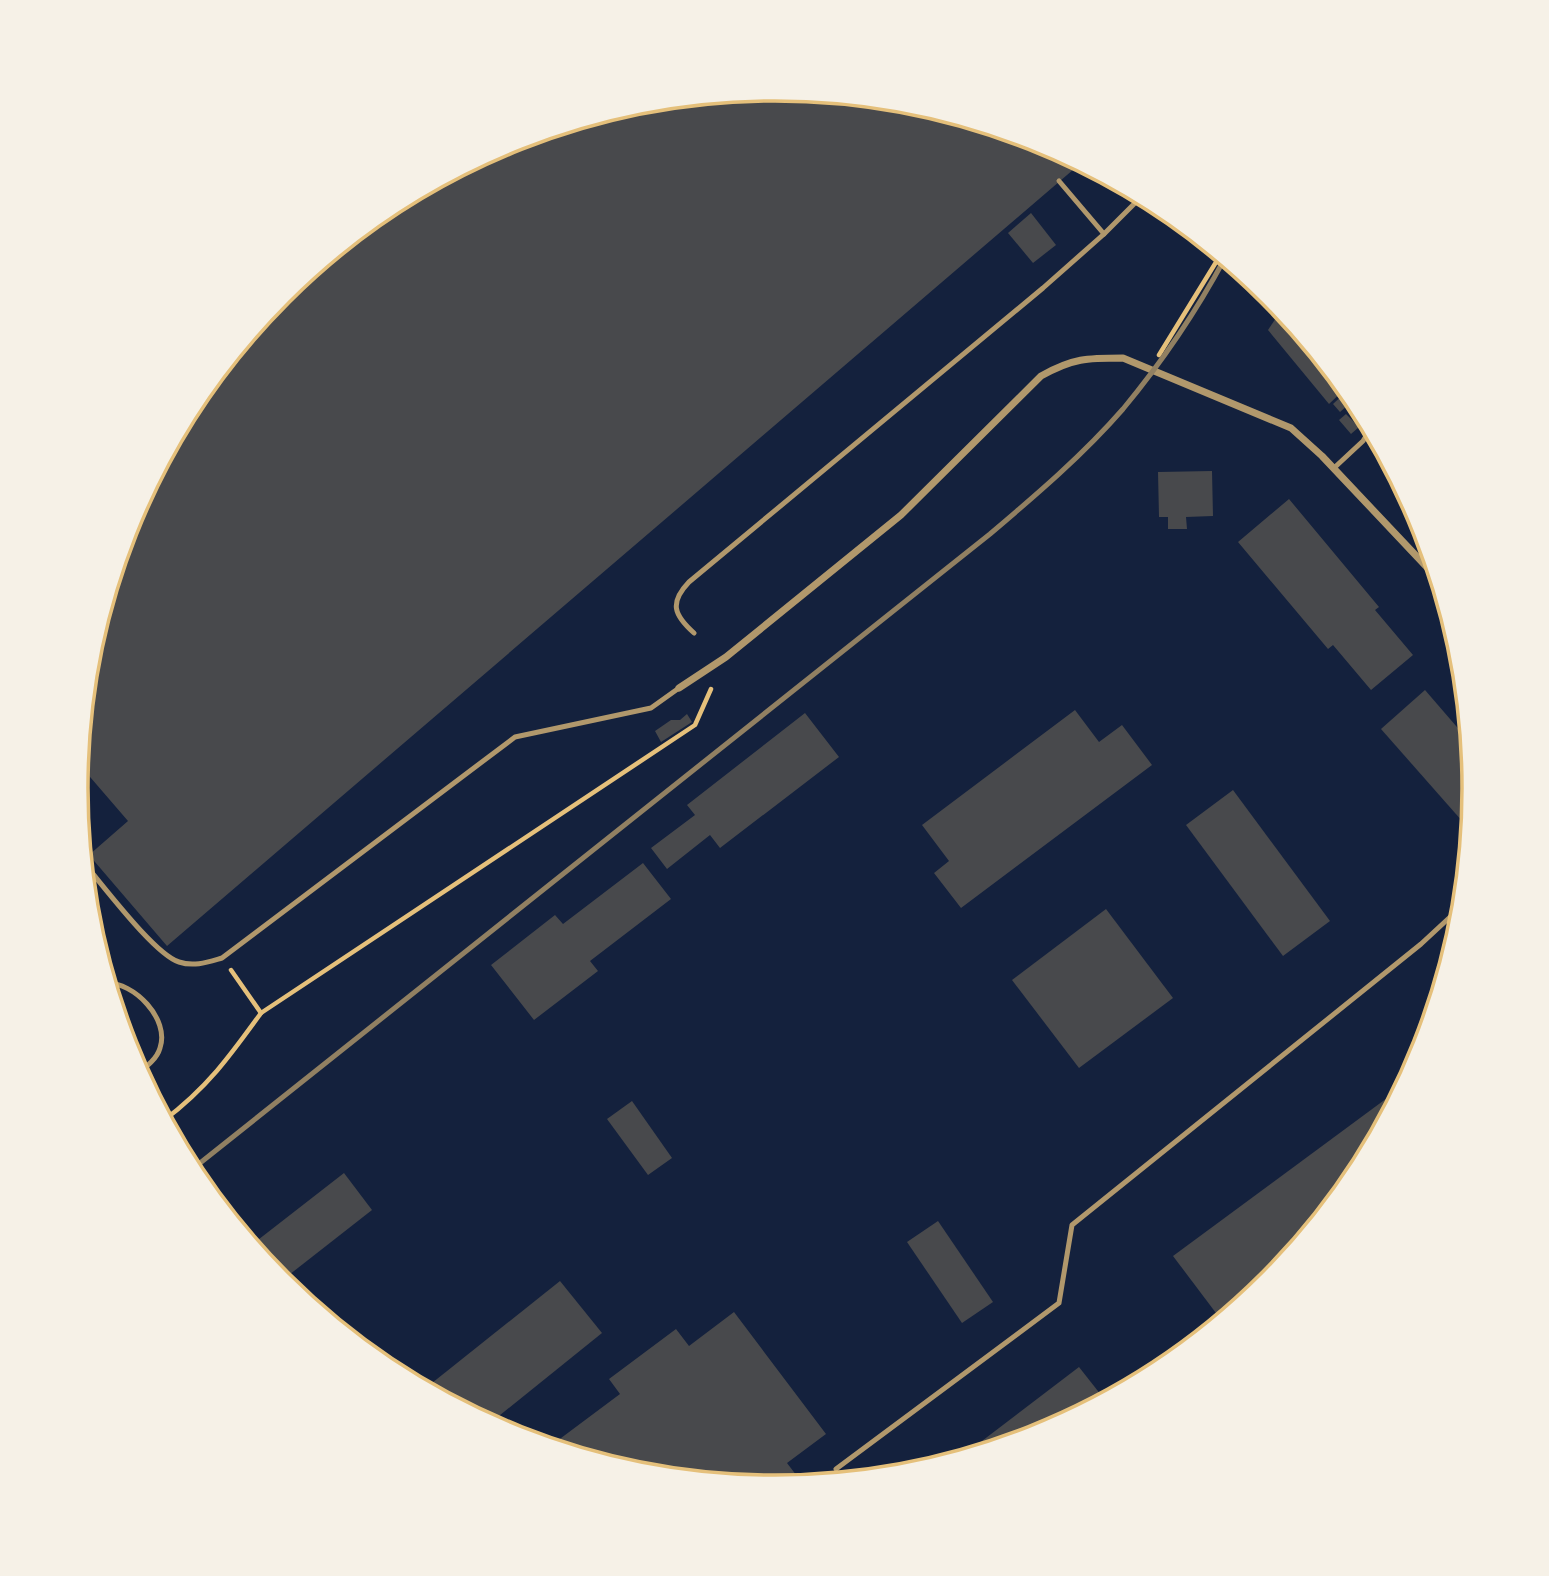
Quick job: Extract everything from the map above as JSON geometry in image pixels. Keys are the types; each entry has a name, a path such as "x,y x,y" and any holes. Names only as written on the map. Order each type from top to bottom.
{"street":[{"path":"679,688 726,657 901,515 1041,376 1065,363 1096,358 1123,358 1291,428 1334,468 1424,564"}],"lane":[{"path":"1059,181 1104,234"},
{"path":"694,633 683,623 676,609 677,594 689,582 1043,288 1134,203"},
{"path":"1334,468 1365,438"},
{"path":"93,873 162,954 181,963 202,964 222,958 515,737 652,708 679,688"},
{"path":"836,1469 1059,1303 1072,1225 1421,944 1449,918"},
{"path":"116,983 138,995 152,1012 162,1031 160,1049 147,1067"}],"path":[{"path":"1147,368 1160,353 1216,262"},
{"path":"171,1115 223,1067 261,1013 695,725 726,657"},
{"path":"222,958 261,1013"}],"building":[{"path":"730,102 819,102 909,114 995,137 1073,170 167,946 91,858 91,853 128,821 88,775 89,743 93,698 111,610 140,525 180,444 229,370 289,302 322,271 393,217 471,172 554,137 640,114"},
{"path":"1031,213 1056,245 1033,263 1008,233"},
{"path":"1276,319 1338,395 1329,404 1268,330"},
{"path":"1340,398 1346,407 1340,412 1333,404"},
{"path":"1346,414 1359,427 1351,434 1339,420"},
{"path":"1212,471 1213,516 1186,517 1187,529 1168,529 1168,517 1159,517 1158,472"},
{"path":"1289,499 1379,607 1375,610 1413,655 1371,690 1333,645 1328,649 1238,542"},
{"path":"1425,690 1459,729 1461,819 1381,729"},
{"path":"1075,710 1099,742 1122,725 1152,765 961,908 934,873 949,861 922,825"},
{"path":"805,713 839,757 720,848 710,835 667,869 651,848 695,815 687,805"},
{"path":"687,714 692,722 661,742 655,731 671,720 680,720"},
{"path":"1233,790 1330,921 1283,956 1186,825"},
{"path":"643,863 671,899 590,961 598,971 534,1020 491,965 555,915 563,924"},
{"path":"1106,909 1173,998 1079,1068 1012,980"},
{"path":"1388,1097 1346,1170 1320,1206 1260,1274 1216,1314 1173,1256"},
{"path":"632,1101 672,1158 648,1175 607,1119"},
{"path":"344,1173 372,1210 290,1275 257,1240"},
{"path":"938,1221 993,1302 962,1323 907,1242"},
{"path":"560,1281 602,1333 498,1417 432,1383"},
{"path":"734,1312 826,1434 787,1463 796,1475 730,1474 685,1469 640,1462 558,1440 620,1394 609,1379 676,1329 689,1346"},
{"path":"1079,1367 1099,1393 1037,1423 978,1444"}],"railway":[{"path":"199,1164 990,534 1042,489 1123,409 1165,355 1221,266"}]}
